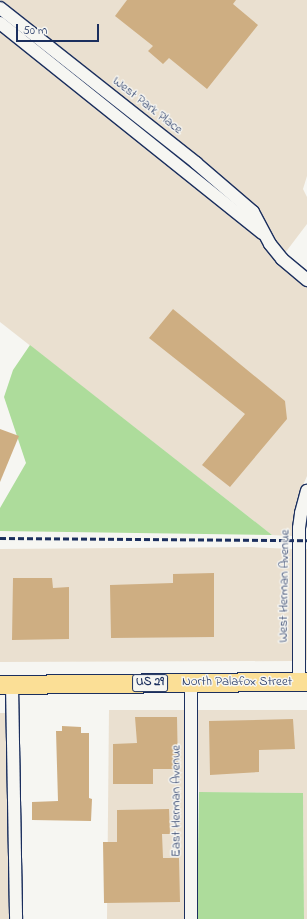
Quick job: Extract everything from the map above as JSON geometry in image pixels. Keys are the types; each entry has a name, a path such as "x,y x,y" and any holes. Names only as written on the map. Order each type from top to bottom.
{"main road":[{"name":"North Palafox Street","path":"6,685 303,682"}],"street":[{"name":"West Park Place","path":"0,8 190,158 253,212 266,236 282,259 307,280"},
{"name":"West Park Place","path":"0,24 266,236"},
{"name":"West Herman Avenue","path":"303,682 299,528 301,513 307,491"},
{"name":"East Herman Avenue","path":"191,919 192,682"},
{"path":"6,685 16,919"}],"shaded area":[{"path":"0,0 307,0 307,176 303,189 307,197 307,224 285,253 307,270 307,273 286,255 275,241 274,236 257,208 199,159"},
{"path":"0,31 261,239 278,263 307,287 307,476 297,499 292,536 272,535 0,322"},
{"path":"250,547 292,549 292,661 0,662 0,549"},
{"path":"304,549 307,549 307,660 304,660"},
{"path":"109,710 185,710 185,919 107,919"},
{"path":"197,710 307,710 307,919 304,919 303,793 199,792"},
{"path":"0,713 8,713 10,919 0,919"}],"green space":[{"path":"30,345 272,535 0,531 0,508 26,463 4,397 13,370"},
{"path":"199,792 303,793 304,919 197,919"}],"building":[{"path":"127,0 236,0 233,4 258,25 207,89 169,58 163,64 148,51 153,46 115,16"},
{"path":"173,309 285,401 287,419 230,487 202,465 245,414 149,338"},
{"path":"0,429 19,436 0,482"},
{"path":"214,573 214,637 111,638 110,585 173,583 173,574"},
{"path":"13,578 52,578 53,588 69,587 69,639 12,640"},
{"path":"135,717 177,717 178,769 153,769 153,784 113,784 113,744 137,743"},
{"path":"293,719 295,749 259,750 259,772 210,775 209,721"},
{"path":"62,726 81,727 81,733 89,733 89,798 92,799 91,821 32,820 32,802 58,801 56,731 62,731"},
{"path":"169,809 170,834 162,834 163,858 179,858 180,902 104,903 103,842 117,842 117,810"}],"railway":[{"path":"0,538 307,540"}]}
